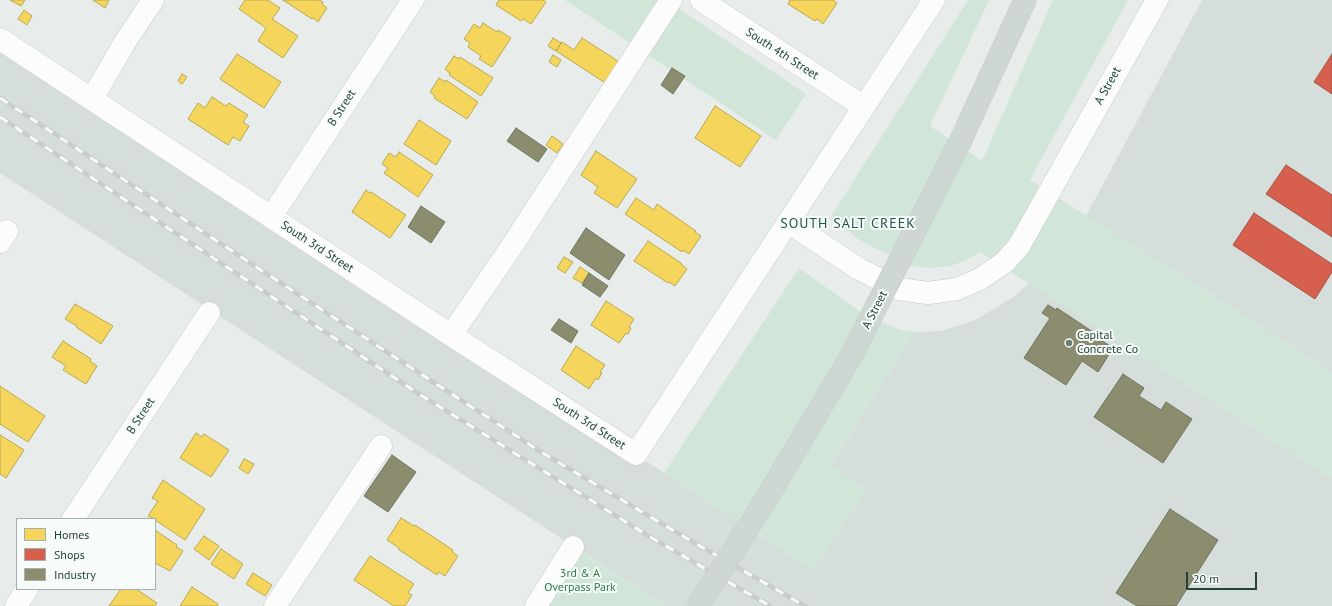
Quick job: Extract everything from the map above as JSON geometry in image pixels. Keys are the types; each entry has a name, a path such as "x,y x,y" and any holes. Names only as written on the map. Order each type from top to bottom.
{"main road":[{"name":"A Street","path":"698,606 760,509 850,358 960,142 1025,0"}],"street":[{"path":"92,99 125,42 153,0"},
{"name":"B Street","path":"271,217 413,0"},
{"path":"451,335 510,249 671,0"},
{"name":"South 4th Street","path":"701,0 864,107"},
{"path":"788,222 934,0"},
{"name":"A Street","path":"788,222 859,269 899,289 928,293 957,289 980,279 1006,262 1019,246 1157,0"},
{"name":"South 3rd Street","path":"0,39 451,335 636,454 788,222"},
{"name":"B Street","path":"74,518 209,313"},
{"path":"275,606 381,446"},
{"path":"536,606 573,548"},
{"path":"16,606 26,590"}],"shaded area":[{"path":"1202,0 1332,0 1332,373 1205,290 1086,216"},
{"path":"0,39 813,570 830,466 914,332 941,331 975,320 1015,296 1029,283 1332,479 1332,606 665,606 0,173"}],"green space":[{"path":"565,0 666,0 806,94 776,140"},
{"path":"968,0 989,0 930,126 982,161 1053,0 1128,0 1030,180 1205,290 1332,373 1332,479 980,252 951,266 930,268 911,266 863,242 830,218"},
{"path":"799,268 865,315 898,329 914,332 830,465 867,489 813,570 664,473"},
{"name":"3rd & A Overpass Park","path":"573,547 665,606 536,606"}],"building: Homes":[{"path":"10,0 25,0 21,6"},
{"path":"93,0 109,0 105,8"},
{"path":"245,0 268,0 280,8 272,19 298,36 283,58 258,41 266,28 239,9"},
{"path":"283,0 319,0 323,2 322,4 327,8 318,22"},
{"path":"499,0 543,0 546,2 531,24 523,19 521,21 496,5"},
{"path":"789,0 833,0 837,3 823,24 817,19 815,21 788,4 790,1"},
{"path":"24,10 32,16 27,25 18,19"},
{"path":"483,23 497,32 498,30 511,38 492,67 479,59 481,56 468,47 470,43 464,39 474,24 480,28"},
{"path":"553,38 561,43 556,51 548,46"},
{"path":"582,38 621,63 607,84 556,51 562,42 574,50"},
{"path":"237,54 281,82 264,108 220,79"},
{"path":"553,55 561,60 557,67 549,62"},
{"path":"454,56 459,59 460,57 493,78 481,96 449,75 450,73 445,69"},
{"path":"182,74 187,77 182,84 178,81"},
{"path":"439,78 445,82 446,80 478,102 467,119 434,98 435,96 430,92"},
{"path":"212,97 226,106 229,103 248,115 243,122 249,126 240,141 233,137 228,145 188,119 198,103 205,108"},
{"path":"715,106 761,136 740,167 695,138"},
{"path":"419,120 451,141 436,165 404,144"},
{"path":"552,136 563,144 557,153 546,145"},
{"path":"596,151 637,179 617,208 594,193 598,187 581,175"},
{"path":"399,152 433,175 418,197 384,173 388,168 382,164 389,153 396,157"},
{"path":"366,190 406,215 390,238 352,212"},
{"path":"636,198 654,210 657,204 701,236 689,254 683,250 682,252 625,214"},
{"path":"648,241 681,263 687,269 675,286 634,261"},
{"path":"564,257 573,262 565,273 557,268"},
{"path":"580,267 589,273 582,283 573,278"},
{"path":"606,301 634,319 629,327 631,328 628,334 626,333 619,343 591,325"},
{"path":"75,304 113,326 101,344 65,319"},
{"path":"63,341 91,359 90,361 97,366 86,384 63,370 66,366 52,357"},
{"path":"576,346 605,365 600,372 602,373 598,380 596,378 589,389 561,370"},
{"path":"0,386 45,416 28,442 0,424"},
{"path":"196,433 202,437 204,434 229,450 211,477 180,458"},
{"path":"0,435 24,450 6,478 0,474"},
{"path":"244,459 254,464 248,474 239,468"},
{"path":"163,480 205,509 185,540 156,521 156,518 148,516 158,501 152,498"},
{"path":"401,518 414,526 415,525 453,550 452,552 458,556 445,576 439,572 437,575 387,540"},
{"path":"156,531 183,551 170,571 156,564"},
{"path":"204,536 219,546 209,560 194,549"},
{"path":"221,549 243,564 234,579 211,564"},
{"path":"370,556 414,584 408,593 412,595 405,606 394,606 354,580"},
{"path":"253,573 272,585 265,596 246,584"},
{"path":"192,587 218,604 217,606 180,606"},
{"path":"120,590 138,590 157,603 155,606 109,606"}],"building: Shops":[{"path":"1332,54 1332,94 1314,82"},
{"path":"1286,165 1332,195 1332,237 1266,194"},
{"path":"1254,213 1332,264 1332,272 1315,299 1233,245"}],"building: Industry":[{"path":"672,68 685,76 673,94 661,85"},
{"path":"516,128 547,149 538,162 507,141"},
{"path":"421,206 445,222 431,243 408,227"},
{"path":"586,228 625,255 609,280 570,253"},
{"path":"589,273 608,286 600,297 582,285"},
{"name":"Capital Concrete Co","path":"1048,305 1056,310 1057,308 1099,336 1098,338 1113,348 1098,372 1082,361 1066,385 1024,358 1050,318 1042,313"},
{"path":"559,319 578,331 571,343 551,330"},
{"path":"1123,374 1144,388 1139,396 1161,410 1166,402 1192,419 1163,463 1094,417"},
{"path":"392,455 416,472 388,512 364,496"},
{"path":"1170,509 1218,540 1176,606 1137,606 1116,593"}],"railway":[{"path":"0,98 541,452 686,538 805,606"},
{"path":"0,117 419,394 652,538 770,606"}],"place":[{"name":"Capital Concrete Co","path":"1069,343"}],"district":[{"name":"SOUTH SALT CREEK","path":"848,224"}]}
